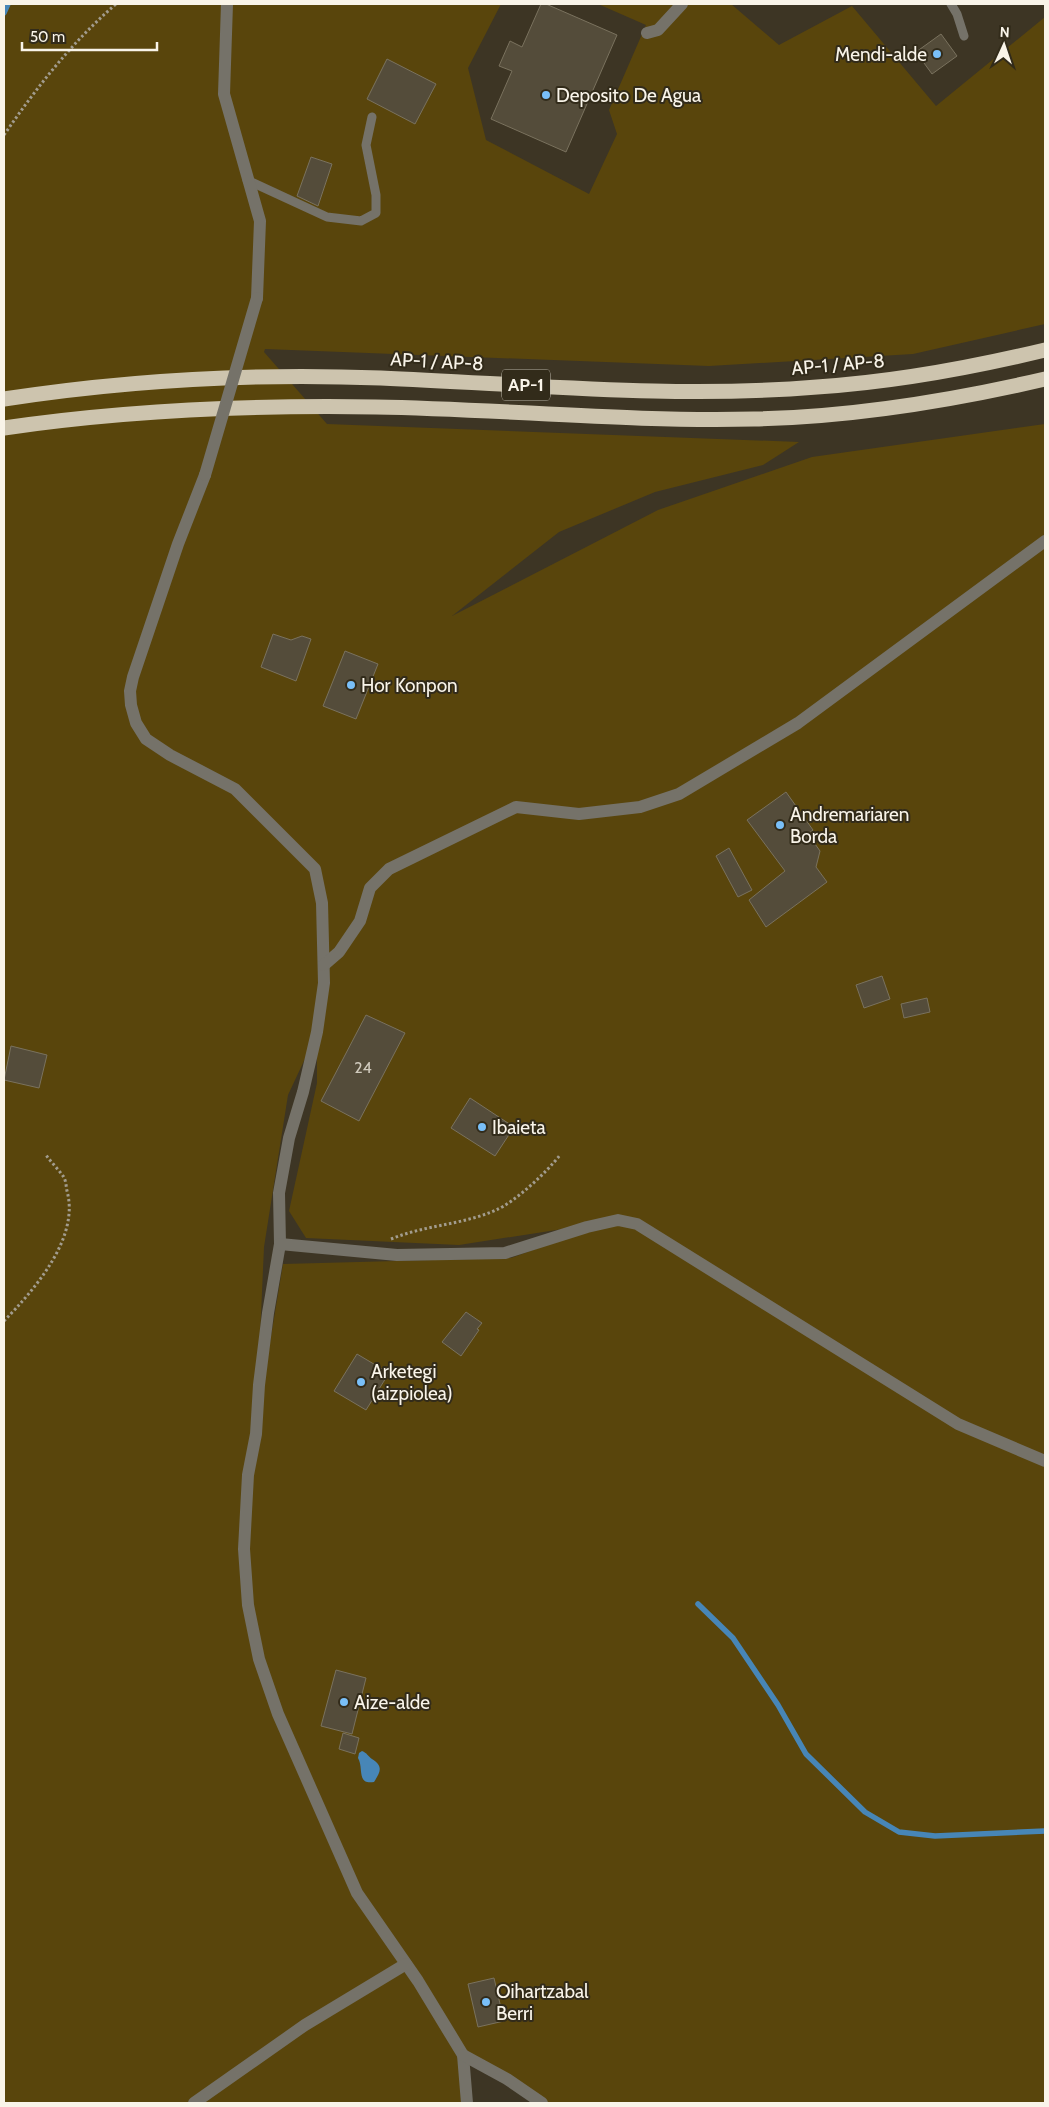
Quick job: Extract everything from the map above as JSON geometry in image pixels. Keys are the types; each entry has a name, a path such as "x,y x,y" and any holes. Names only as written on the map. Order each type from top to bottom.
{"highway":[{"name":"AP-1 / AP-8","path":"4,400 101,387 240,378 379,378 692,392 808,388 878,381 939,372 1045,350"},
{"name":"AP-1","path":"4,428 105,415 242,406 379,407 691,419 755,419 881,410 944,400 1045,379"}],"street":[{"path":"227,4 224,94 247,180 260,220 257,298 205,475 178,544 134,677 130,690 131,705 136,723 146,739 170,755 236,789 315,869 322,903 324,983 317,1032 303,1092 289,1138 279,1193 280,1244 258,1385 256,1434 248,1475 244,1549 248,1605 259,1659 278,1714 357,1893 406,1964 463,2054 467,2103"},
{"path":"647,33 658,30 682,4"},
{"path":"324,965 339,952 352,934 360,922 370,888 389,869 516,807 579,814 640,807 679,794 798,723 1045,541"},
{"path":"280,1244 376,1253 505,1253 587,1227 618,1220 637,1224 958,1424 1045,1461"},
{"path":"194,2103 305,2025 406,1964"},
{"path":"463,2054 507,2079 542,2103"}],"lane":[{"path":"951,4 957,14 964,36"},
{"path":"247,180 328,216 361,221 376,213 376,195 366,145 372,117"}],"path":[{"path":"4,135 33,92 61,58 116,4"},
{"path":"376,1253 390,1239 410,1231 462,1221 497,1210 529,1187 560,1155"},
{"path":"4,1321 26,1299 49,1267 64,1237 71,1204 64,1178 46,1156"}],"shaded area":[{"path":"4,4 501,4 468,68 486,140 589,194 617,134 609,110 646,25 598,4 731,4 779,45 852,6 936,106 1045,17 1045,324 913,354 709,366 265,349 264,352 327,424 799,442 763,465 655,492 559,532 452,616 658,510 812,457 1045,424 1045,2103 533,2103 464,2055 470,2103 4,2103","holes":["317,1033 317,1083 289,1211 306,1238 459,1245 614,1221 511,1258 283,1264 256,1427 264,1247 288,1095"]}],"water":[{"path":"362,1751 379,1766 380,1769 374,1782 365,1781 363,1778 358,1758 359,1753"}],"building":[{"name":"Deposito De Agua","path":"541,4 546,4 617,35 566,152 491,119 512,71 499,66 510,41 522,47"},
{"name":"Mendi-alde","path":"941,34 957,56 932,74 916,52"},
{"path":"387,59 436,84 415,124 367,99"},
{"path":"311,157 332,164 318,206 297,196"},
{"path":"273,634 291,640 302,636 311,639 296,681 261,667"},
{"name":"Hor Konpon","path":"345,651 378,664 356,719 323,706"},
{"path":"786,792 813,830 808,834 820,851 816,867 827,882 766,927 749,900 785,871 747,820"},
{"path":"729,848 752,890 738,897 716,856"},
{"path":"882,976 890,999 864,1008 856,985"},
{"path":"927,998 930,1012 904,1018 901,1004"},
{"path":"366,1015 405,1033 359,1121 321,1101"},
{"path":"11,1046 47,1055 39,1088 4,1080"},
{"name":"Ibaieta","path":"470,1098 514,1127 495,1156 451,1128"},
{"path":"466,1312 482,1323 461,1356 442,1342"},
{"name":"Arketegi (aizpiolea)","path":"357,1354 389,1373 366,1410 334,1391"},
{"name":"Aize-alde","path":"336,1670 366,1678 352,1734 321,1726"},
{"path":"343,1733 359,1738 355,1754 339,1749"},
{"name":"Oihartzabal Berri","path":"494,1978 504,2021 478,2027 468,1984"}],"waterway":[{"path":"4,13 8,4"},
{"path":"698,1604 733,1638 778,1705 806,1754 865,1812 899,1832 935,1836 1045,1831"}],"place":[{"name":"Mendi-alde","path":"937,54"},
{"name":"Deposito De Agua","path":"546,95"},
{"name":"Hor Konpon","path":"351,685"},
{"name":"Andremariaren Borda","path":"780,825"},
{"name":"Ibaieta","path":"482,1127"},
{"name":"Arketegi (aizpiolea)","path":"361,1382"},
{"name":"Aize-alde","path":"344,1702"},
{"name":"Oihartzabal Berri","path":"486,2002"}]}
